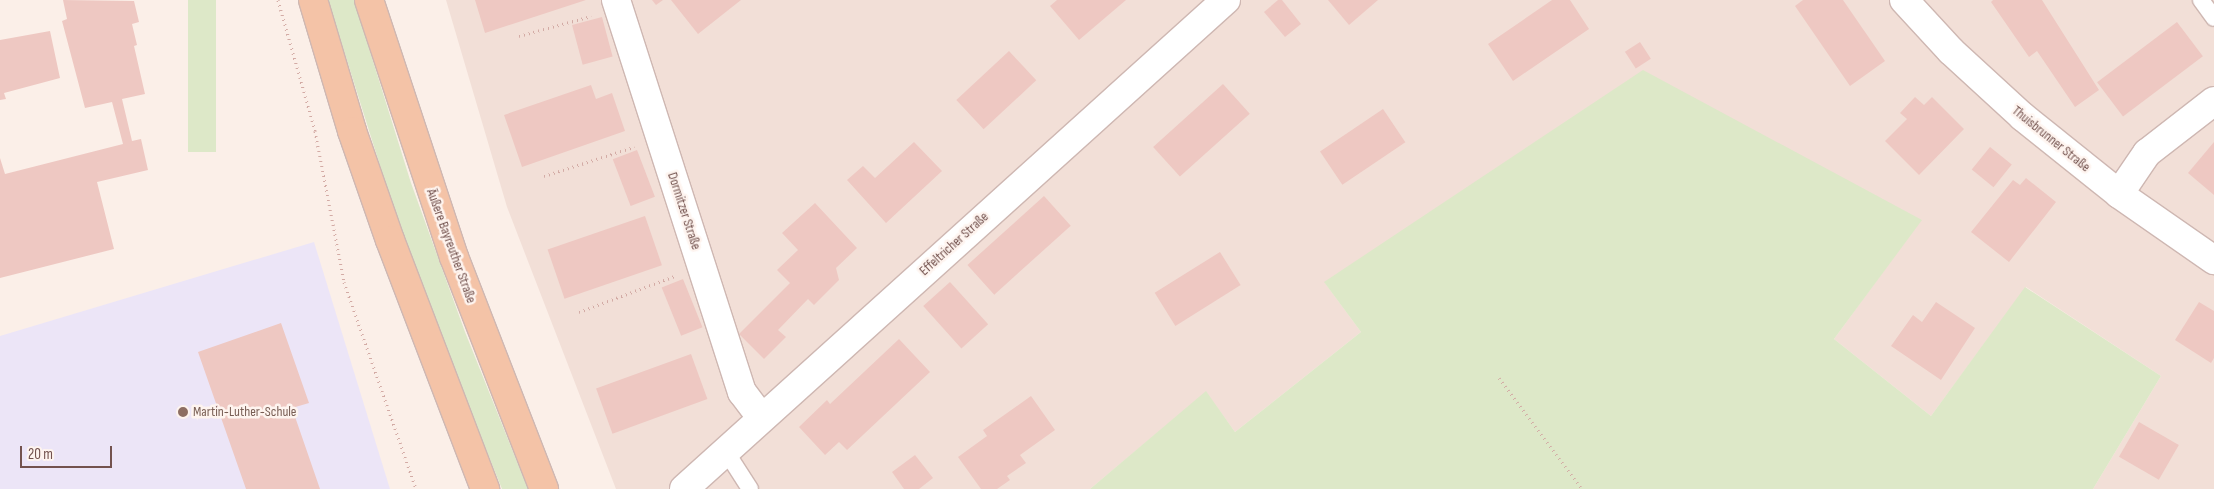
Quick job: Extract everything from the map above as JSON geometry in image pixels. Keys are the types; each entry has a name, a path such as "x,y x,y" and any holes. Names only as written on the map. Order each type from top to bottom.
{"main road":[{"path":"313,0 352,131 390,240 485,489"},
{"name":"Äußere Bayreuther Straße","path":"368,0 454,257 544,489"}],"street":[{"name":"Effeltricher Straße","path":"684,489 761,417 1226,0"},
{"name":"Thuisbrunner Straße","path":"1904,0 1951,51 2016,111 2118,194 2214,260"},
{"name":"Dormitzer Straße","path":"617,4 742,392 761,417"},
{"path":"2118,194 2147,153 2214,101"}],"lane":[{"path":"2201,0 2214,18"},
{"path":"725,450 750,489"}],"path":[{"path":"278,0 315,131 344,282 416,489"},
{"path":"519,36 617,4"},
{"path":"544,176 660,138"},
{"path":"579,312 702,267"},
{"path":"1499,378 1582,489"}],"shaded area":[{"path":"446,0 2214,0 2214,489 2093,489 2161,376 2026,287 1931,416 1834,339 1921,220 1325,283 1361,332 1235,432 1206,392 1090,489 616,489 507,207"},
{"name":"Martin-Luther-Schule","path":"314,242 390,489 0,489 0,336"}],"green space":[{"path":"188,0 216,0 216,152 188,152"},
{"path":"328,0 354,0 411,183 465,332 528,489 502,489 442,341 388,191"},
{"path":"1643,70 1922,220 1834,339 1931,416 2025,287 2161,376 2093,489 1090,489 1206,391 1235,432 1361,332 1324,282"}],"building":[{"path":"63,0 134,1 139,22 132,24 137,45 134,46 145,94 122,99 132,141 141,139 148,170 97,182 114,249 0,278 0,158 5,174 123,144 112,102 85,108 62,21 67,19"},
{"path":"475,0 586,0 485,33"},
{"path":"652,0 663,0 656,5"},
{"path":"671,0 741,0 698,34"},
{"path":"1057,0 1126,0 1079,40 1050,6"},
{"path":"1278,0 1282,0 1301,24 1285,37 1264,12"},
{"path":"1328,0 1378,0 1349,25"},
{"path":"1552,0 1570,0 1589,29 1513,81 1488,44"},
{"path":"1803,0 1843,0 1885,61 1850,86 1795,6"},
{"path":"1993,0 2042,0 2099,90 2075,107 2037,51 2029,57 1991,2"},
{"path":"602,17 613,57 583,65 572,25"},
{"path":"2177,22 2203,56 2123,117 2097,82"},
{"path":"50,31 60,78 4,93 6,99 0,100 0,40"},
{"path":"1640,42 1651,59 1636,69 1625,52"},
{"path":"1009,51 1036,80 984,129 956,100"},
{"path":"1223,84 1250,114 1180,177 1153,147"},
{"path":"591,85 596,99 612,93 625,131 522,167 504,115"},
{"path":"1915,97 1924,105 1932,97 1964,129 1919,175 1885,141 1907,119 1900,113"},
{"path":"1383,109 1405,142 1342,185 1320,151"},
{"path":"914,142 942,171 886,223 847,180 863,166 875,178"},
{"path":"2214,142 2214,195 2188,173"},
{"path":"1990,147 2012,165 1994,187 1972,170"},
{"path":"637,150 655,197 631,206 613,159"},
{"path":"2026,178 2056,202 2009,262 1971,232 2013,180 2020,185"},
{"path":"1044,196 1071,226 994,295 967,265"},
{"path":"815,203 857,248 836,268 839,280 814,305 808,299 778,330 786,337 764,359 739,334 790,283 777,270 798,250 782,233"},
{"path":"645,216 662,265 565,299 548,250"},
{"path":"1220,252 1241,285 1175,326 1155,293"},
{"path":"683,279 702,327 681,336 662,288"},
{"path":"950,282 988,324 961,348 923,306"},
{"path":"1936,302 1975,328 1941,380 1891,346 1913,315 1922,322"},
{"path":"2199,302 2214,311 2214,358 2211,363 2175,340"},
{"path":"281,323 309,403 292,408 320,489 246,489 198,352"},
{"path":"899,339 930,372 847,450 839,442 825,455 799,427 827,400 830,404"},
{"path":"691,354 707,399 613,434 596,389"},
{"path":"1031,396 1055,430 1020,455 1026,463 1007,476 1010,480 997,489 981,489 958,457 987,436 983,430"},
{"path":"2139,422 2179,445 2159,480 2119,457"},
{"path":"915,455 933,478 919,489 904,489 892,472"}],"place":[{"name":"Martin-Luther-Schule","path":"183,412"}]}
